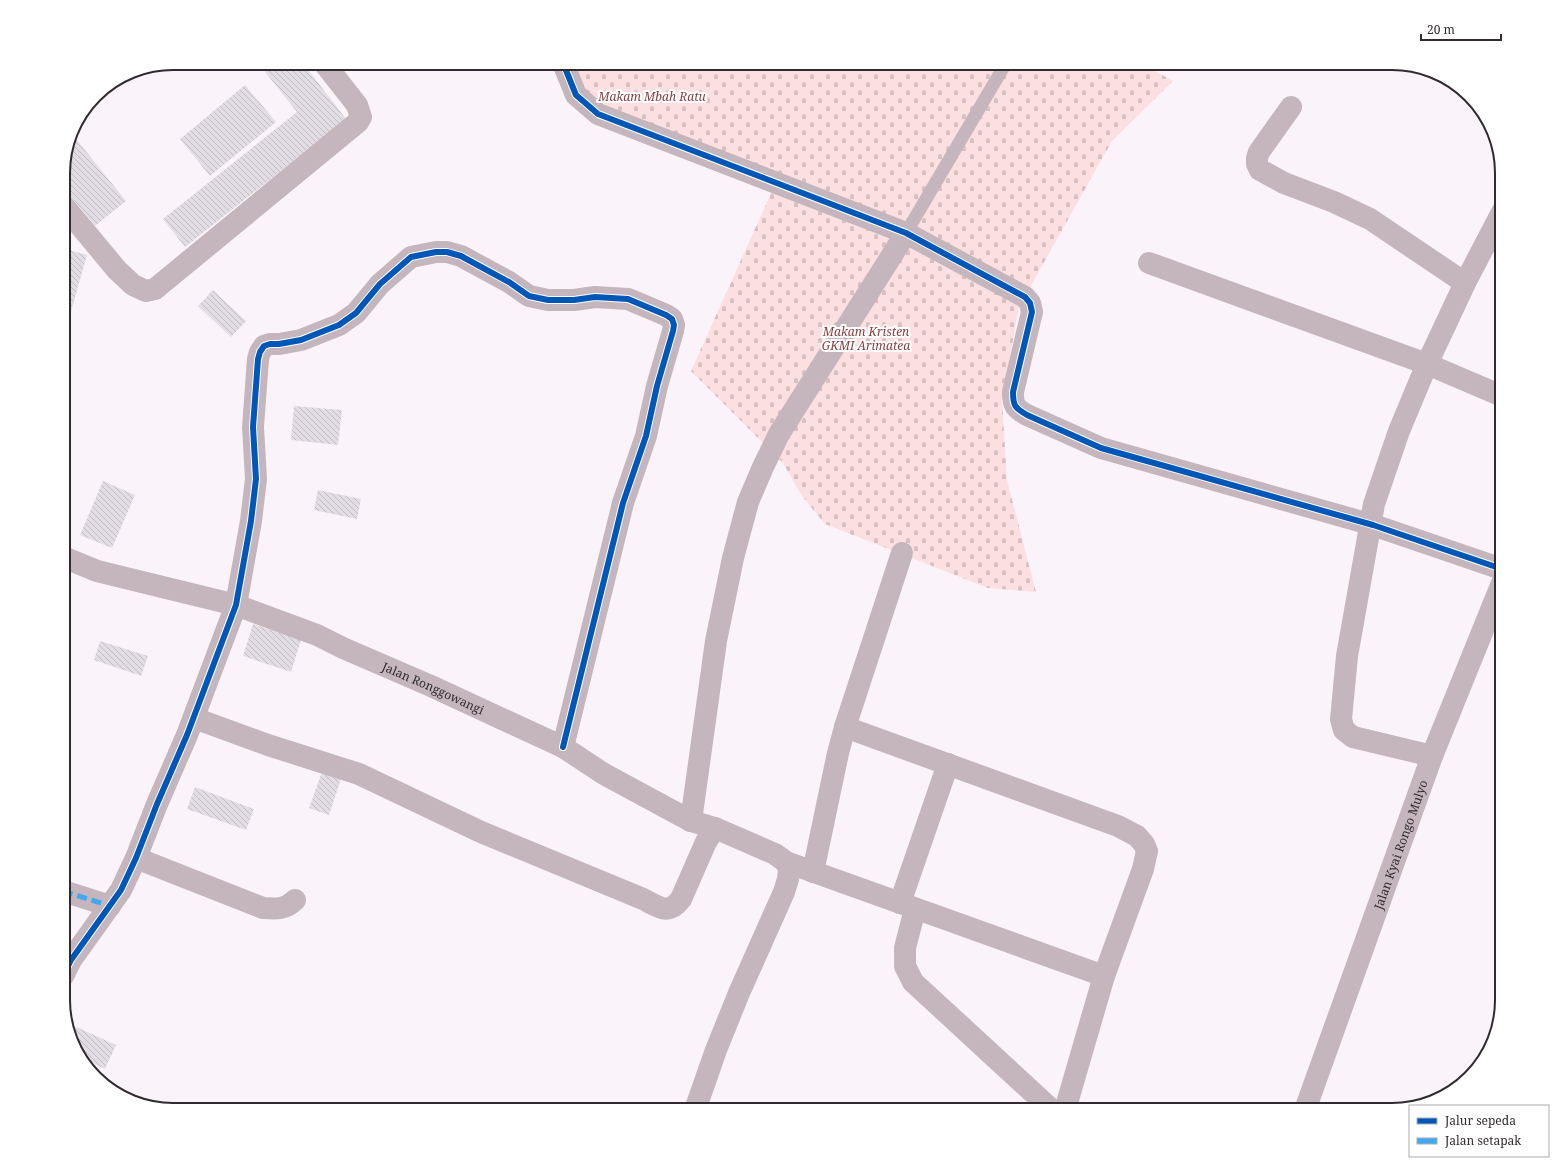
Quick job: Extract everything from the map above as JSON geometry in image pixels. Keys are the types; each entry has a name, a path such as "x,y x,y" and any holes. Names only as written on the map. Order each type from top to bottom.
{"street":[{"path":"70,213 117,270 132,285 146,291 155,289 358,122 361,117 357,105 330,70"},
{"path":"566,70 576,95 598,114 906,232 1017,292 1030,303 1032,312 1013,392 1013,403 1017,409 1027,415 1101,448 1369,524 1495,568"},
{"path":"1290,107 1259,152 1256,161 1260,170 1284,183 1334,202 1370,219 1465,283"},
{"path":"1432,756 1353,737 1348,734 1342,724 1341,719 1347,656 1369,524 1374,504 1399,431 1427,364 1465,283 1495,225"},
{"path":"691,821 716,641 733,558 748,502 779,434 906,232"},
{"path":"70,962 121,890 136,858 194,718 236,605 251,521 256,479 253,427 258,359 260,352 264,346 301,340 339,325 356,313 380,284 411,257 436,252 447,252 462,256 510,282 529,296 548,300 574,300 595,297 628,299 666,315 672,319 674,325 657,386 646,436 623,504 563,747"},
{"path":"1149,263 1427,364 1495,393"},
{"path":"813,872 845,727 902,554"},
{"name":"Jalan Ronggowangi","path":"70,560 97,571 236,605 317,635 563,747 604,774 691,821 715,828 776,854 786,862 1104,976"},
{"name":"Jalan Kyai Rongo Mulyo","path":"1307,1103 1432,756 1495,599"},
{"path":"194,718 268,745 359,774 481,832 643,899 661,908 669,909 676,906 681,900 706,842 715,828"},
{"path":"845,727 1118,826 1137,836 1144,844 1147,851 1143,870 1104,976 1067,1103"},
{"path":"948,764 908,906 905,966 914,982 1044,1103"},
{"path":"136,858 263,908 283,908 291,905 295,900"},
{"path":"697,1103 719,1042 784,892 789,870 786,862"},
{"path":"70,893 110,906"}],"lane":[{"path":"906,232 1002,70"}],"green space":[{"name":"Makam Kristen GKMI Arimatea","path":"570,70 1153,70 1173,81 1112,141 1019,307 1002,400 1007,480 1036,592 988,588 825,524 802,496 783,463 691,371 777,180 600,111"}],"building":[{"path":"264,70 308,70 346,119 185,247 163,219 297,112"},
{"path":"245,85 276,122 210,176 180,139"},
{"path":"76,139 126,201 95,226 70,196 70,167"},
{"path":"70,250 87,255 70,315"},
{"path":"213,290 246,321 231,337 198,306"},
{"path":"294,406 342,410 338,445 291,440"},
{"path":"103,481 135,495 112,548 80,535"},
{"path":"318,490 361,499 357,519 314,510"},
{"path":"253,624 301,640 291,672 243,656"},
{"path":"100,641 148,656 141,676 94,660"},
{"path":"322,772 341,779 329,815 309,808"},
{"path":"195,787 254,809 246,830 187,809"},
{"path":"74,1026 116,1045 105,1069 92,1063 87,1057 78,1039"}],"marked path":[{"path":"70,893 110,906"}],"cycle path":[{"path":"566,70 576,95 598,114 906,233 1025,297 1030,303 1032,312 1013,392 1014,404 1027,415 1101,448 1373,525 1495,567"},
{"path":"70,962 121,890 136,858 157,804 187,735 236,605 251,521 256,479 253,427 258,359 260,352 264,346 301,340 339,325 356,313 380,284 411,257 436,252 447,252 461,256 509,282 529,296 548,300 574,300 595,297 628,299 666,315 672,319 674,325 657,386 646,436 623,503 563,747"}],"park label":[{"name":"Makam Mbah Ratu","path":"652,96"}]}
